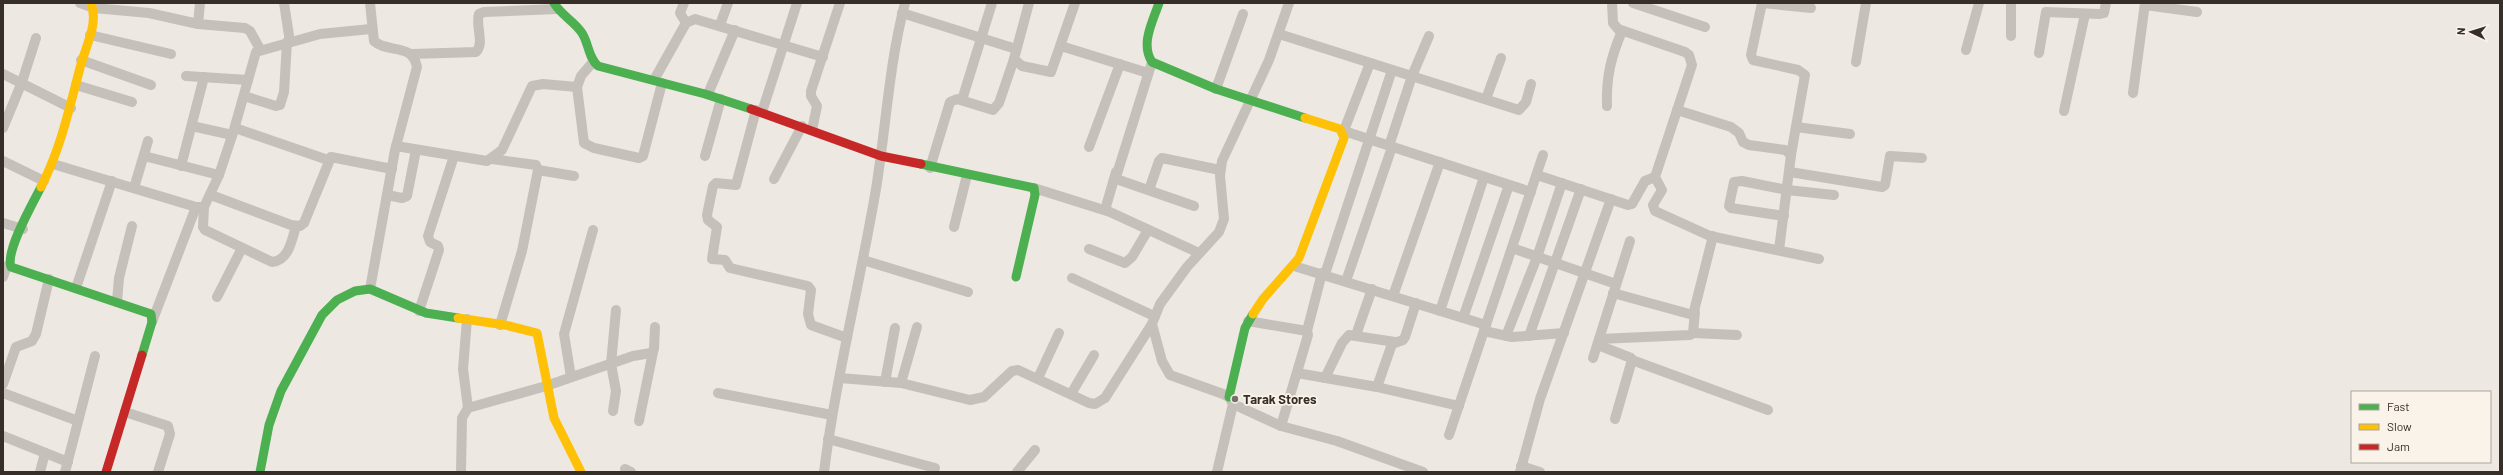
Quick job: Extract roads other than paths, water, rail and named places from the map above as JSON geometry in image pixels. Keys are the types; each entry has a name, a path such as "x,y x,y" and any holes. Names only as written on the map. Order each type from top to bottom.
{"street":[{"path":"80,3 150,8 198,24 245,28 253,35 260,49"},
{"path":"198,24 200,3"},
{"path":"244,96 276,106 280,105 284,92 288,42 284,3"},
{"path":"370,3 371,29 374,41 378,44 406,50 412,54 415,59 416,74 396,146 370,289"},
{"path":"684,3 680,13 686,23"},
{"path":"720,25 728,3"},
{"path":"797,3 759,111 736,185 716,183 713,186 708,208 708,220 717,227 712,259 726,263 730,268 808,286 811,290 808,314 810,325 847,338"},
{"path":"774,179 807,128 818,106 811,96 811,91 840,3"},
{"path":"962,100 992,3"},
{"path":"930,168 950,102 953,99 962,100 988,110 997,107 1015,54 1029,3"},
{"path":"824,472 832,415 863,260 881,156 893,58 904,8 981,37 1015,54 1022,66 1051,72 1075,3"},
{"path":"1159,3 1146,49 1148,58 1152,62 1216,89 1332,126 1344,132 1368,140 1531,192"},
{"path":"840,378 901,383 970,400 984,397 1012,371 1023,371 1089,403 1095,404 1105,398 1153,320 1160,304 1198,253 1219,232 1224,219 1220,170 1222,161 1251,101 1279,34 1290,3"},
{"path":"1612,3 1613,23 1622,31 1690,55 1692,65 1656,176 1662,190 1653,205 1655,211 1712,236 1819,259"},
{"path":"1632,3 1705,27"},
{"path":"1779,250 1791,155 1805,81 1803,72 1753,60 1751,55 1762,3 1811,8"},
{"path":"1856,62 1866,3"},
{"path":"1966,50 1979,3"},
{"path":"2011,3 2011,36"},
{"path":"2039,53 2046,12 2103,14 2106,3"},
{"path":"2133,93 2145,4 2197,12"},
{"path":"3,277 44,181 53,164 71,108 81,60 90,35 93,5"},
{"path":"412,54 476,52 480,44 477,19 479,14 484,12 556,6 583,34 593,62 598,66 708,94 807,128 881,156 930,168 1034,188 1105,210 1198,253"},
{"path":"1216,89 1243,14"},
{"path":"2064,111 2085,14"},
{"path":"593,62 581,76 577,87 584,143 594,148 639,158 643,156 645,152 658,82 686,23 695,19 720,25 822,57"},
{"path":"106,472 152,322 200,207 211,194 219,175 234,132 254,56 260,49 320,34 371,29"},
{"path":"708,94 734,30"},
{"path":"1607,106 1606,84 1609,65 1622,31"},
{"path":"1279,34 1519,110 1526,102 1531,84"},
{"path":"90,35 171,54"},
{"path":"1346,281 1412,76 1429,36"},
{"path":"3,128 22,82 36,38"},
{"path":"1061,46 1148,73"},
{"path":"1486,99 1500,58"},
{"path":"81,60 151,84"},
{"path":"1105,210 1152,62"},
{"path":"1217,472 1231,400 1240,342 1248,321 1263,299 1294,266 1306,241 1342,145 1344,132 1370,62"},
{"path":"1088,147 1120,64"},
{"path":"1281,426 1307,342 1306,331 1392,70"},
{"path":"3,74 22,82 71,108"},
{"path":"186,76 248,80"},
{"path":"181,166 204,77"},
{"path":"492,159 502,150 532,86 543,84 577,87"},
{"path":"76,85 132,102"},
{"path":"705,156 721,99"},
{"path":"1678,110 1731,127 1739,133 1743,142 1749,145 1785,150 1791,155"},
{"path":"192,126 234,132 328,160"},
{"path":"1796,127 1850,134"},
{"path":"134,188 148,141"},
{"path":"396,146 481,161 492,159 536,165 538,170 522,251 500,325"},
{"path":"387,194 402,198 407,196 416,150"},
{"path":"1449,435 1543,154"},
{"path":"144,156 219,175"},
{"path":"211,194 296,226 304,223 328,160 336,156 392,169"},
{"path":"419,312 439,250 438,246 430,242 428,236 454,156"},
{"path":"1790,172 1882,187 1885,184 1890,156 1922,158"},
{"path":"1149,190 1159,161 1162,158 1220,170"},
{"path":"3,161 44,181"},
{"path":"1393,296 1440,162"},
{"path":"53,164 200,207"},
{"path":"538,170 574,176"},
{"path":"1116,172 1119,180 1194,206"},
{"path":"954,227 967,175"},
{"path":"1537,175 1628,205 1632,204 1645,181 1656,176"},
{"path":"1440,310 1484,177"},
{"path":"1784,216 1731,208 1730,199 1734,182 1737,180 1787,190 1834,195"},
{"path":"76,288 112,181"},
{"path":"1506,336 1537,257 1562,183"},
{"path":"1463,318 1509,185"},
{"path":"1016,277 1035,195 1034,188"},
{"path":"1529,336 1581,189"},
{"path":"1540,472 1520,469 1536,410 1586,274 1611,199"},
{"path":"200,207 202,227 205,230 267,260 277,262 287,254 296,226"},
{"path":"3,223 23,229"},
{"path":"117,302 119,278 132,226"},
{"path":"571,378 564,334 593,230"},
{"path":"1089,249 1125,263 1132,257 1148,230"},
{"path":"1693,333 1695,312 1712,236"},
{"path":"1594,358 1630,241"},
{"path":"217,297 242,248"},
{"path":"1512,248 1586,274 1615,289 1690,316 1695,312"},
{"path":"863,260 968,292"},
{"path":"7,266 151,314 152,322"},
{"path":"1294,266 1440,310 1506,336 1564,334"},
{"path":"1072,278 1153,320"},
{"path":"3,384 16,347 32,341 36,334 49,279"},
{"path":"260,472 269,425 281,391 322,315 330,304 341,296 361,289 370,289 419,312 500,325 537,333 546,386 556,421 581,472"},
{"path":"1356,335 1372,289"},
{"path":"1325,378 1345,338 1356,335 1395,342 1403,340 1416,303"},
{"path":"613,411 616,386 612,364 616,310"},
{"path":"461,472 462,418 468,408 463,369 466,320"},
{"path":"1153,320 1162,361 1170,375 1231,400 1281,426 1336,441 1422,472"},
{"path":"1248,321 1306,331"},
{"path":"901,383 917,326"},
{"path":"639,421 653,352 655,327"},
{"path":"885,382 895,328"},
{"path":"1038,378 1059,333"},
{"path":"1598,342 1686,335 1693,333 1737,335"},
{"path":"1377,387 1395,342"},
{"path":"1598,342 1632,360 1768,410"},
{"path":"468,408 546,386 653,352"},
{"path":"1071,394 1094,355"},
{"path":"65,472 95,356"},
{"path":"1615,419 1632,360"},
{"path":"1297,373 1377,387 1459,406"},
{"path":"3,392 78,421"},
{"path":"718,393 832,415"},
{"path":"125,412 168,426 170,434 158,472"},
{"path":"3,436 68,462"},
{"path":"828,439 935,468"},
{"path":"1017,472 1035,450"},
{"path":"40,472 45,453"}],"place":[{"name":"Tarak Stores","path":"1235,399"}]}
